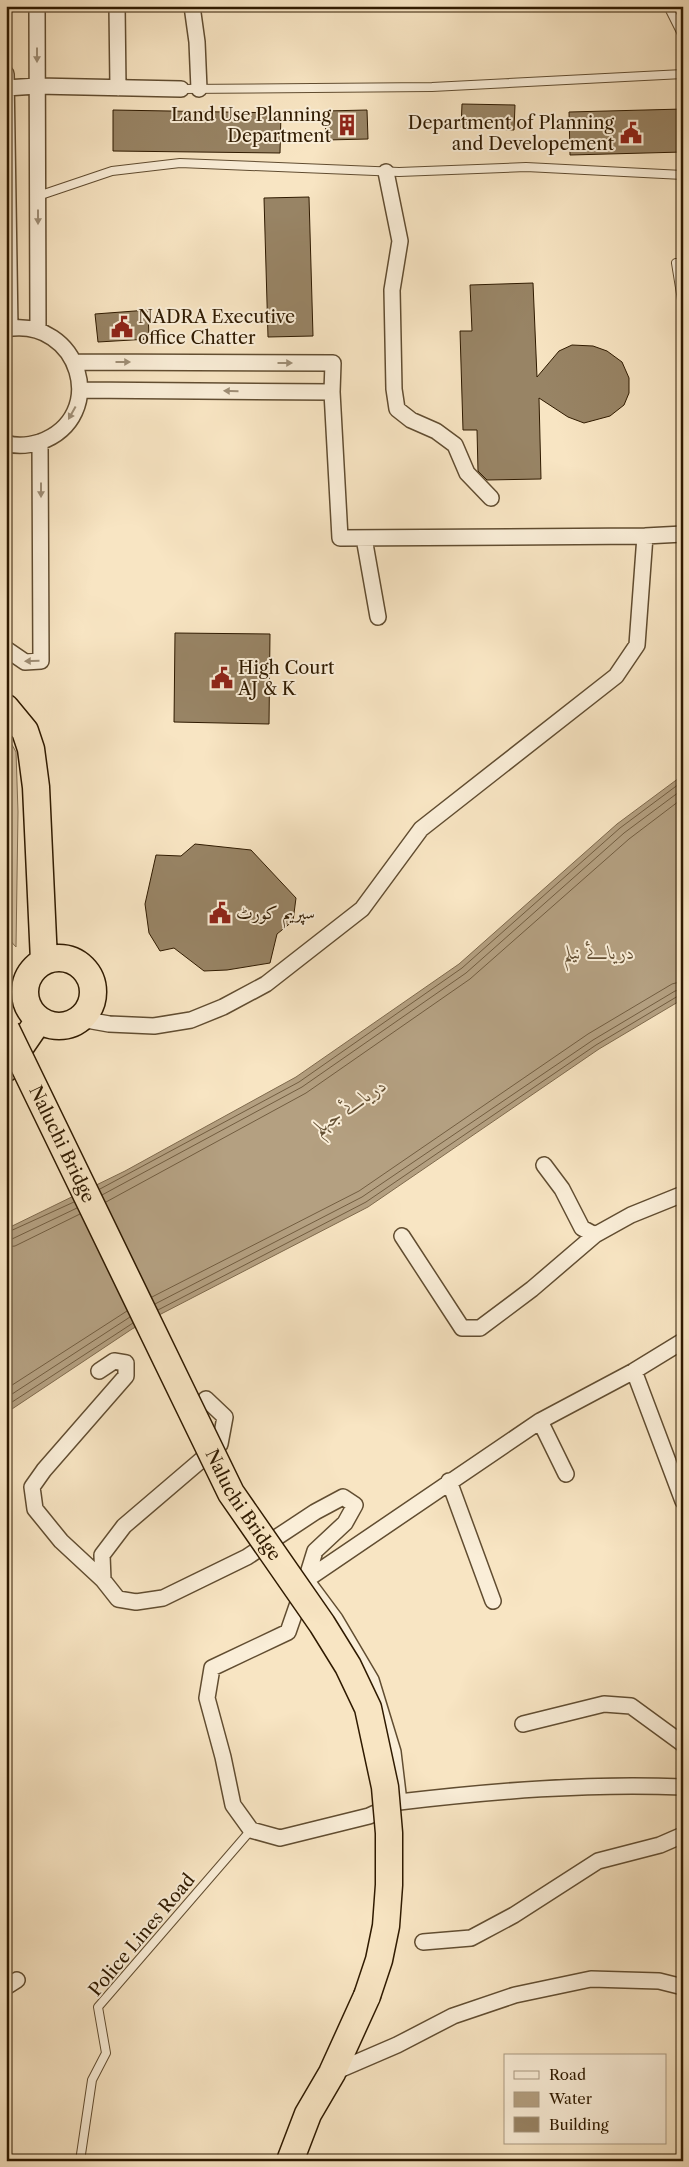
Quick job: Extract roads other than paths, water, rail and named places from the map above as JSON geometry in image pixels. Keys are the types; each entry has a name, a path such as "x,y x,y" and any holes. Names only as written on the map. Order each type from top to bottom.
{"highway":[{"path":"6,708 25,731 31,749 36,787 44,961"},
{"path":"55,957 67,958 78,962 92,980 94,990 93,1001 88,1011 71,1024 49,1025 39,1020 31,1011 26,1001 25,989 28,978 34,968 44,961 55,957"},
{"path":"6,1068 39,1020"},
{"name":"Naluchi Bridge","path":"6,1029 231,1493 322,1624 348,1666 368,1708 385,1787 389,1859 386,1926 379,1960 367,1996 332,2073 308,2114 290,2161"}],"street":[{"path":"37,6 38,329"},
{"path":"117,6 118,88"},
{"path":"192,6 198,42 200,89"},
{"path":"6,74 8,329 18,327 38,329 56,338 70,352 78,370 80,390 76,409 65,426 50,438 31,445 6,444"},
{"path":"6,88 37,86 181,89"},
{"path":"386,172 400,241 392,290 394,389 397,409 411,420 436,431 455,445 467,473 491,498"},
{"path":"74,362 333,363 332,392 340,538 645,536 683,534"},
{"path":"80,390 332,392"},
{"path":"6,649 25,662 41,661 40,442"},
{"path":"80,1019 109,1024 154,1026 190,1020 223,1007 266,984 362,909 421,829 616,676 638,645 645,536"},
{"path":"364,538 378,617"},
{"path":"544,1165 562,1189 582,1228 595,1235"},
{"path":"402,1236 462,1328 480,1328 532,1289 595,1235 631,1215 683,1194"},
{"path":"306,1580 449,1481 540,1421 634,1371 683,1341"},
{"path":"99,1371 114,1361 126,1363 126,1376 50,1463 32,1487 35,1509 61,1541 103,1580 118,1599 136,1602 163,1598 247,1557 315,1512 343,1497 355,1505 345,1523 315,1551 288,1632 212,1668 207,1698 223,1757 233,1805 251,1830 280,1838 369,1816 399,1802 494,1792 643,1786 683,1787"},
{"path":"634,1371 683,1501"},
{"path":"103,1580 102,1556 124,1526 220,1444 225,1417 206,1399"},
{"path":"540,1421 566,1474"},
{"path":"449,1481 493,1602"},
{"path":"306,1580 335,1619 371,1680 393,1752 399,1802"},
{"path":"523,1724 604,1704 631,1706 683,1744"},
{"path":"423,1942 471,1938 514,1916 598,1861 660,1845 683,1835"},
{"path":"332,2073 397,2045 453,2016 515,1995 591,1979 659,1981 683,1987"}],"lane":[{"path":"668,6 683,36"},
{"path":"181,89 432,87 683,74"},
{"path":"38,196 112,171 180,163 386,172 526,168 683,175"},
{"path":"676,263 683,306"},
{"name":"Police Lines Road","path":"80,2161 92,2080 106,2053 98,2007 251,1830"}],"water":[{"name":"دریائے نیلم","path":"683,775 683,999 599,1049 368,1207 132,1329 6,1413 6,1229 125,1171 296,1077 459,964 617,824"}],"place":[{"name":"Land Use Planning Department","path":"347,125"},
{"name":"Department of Planning and Developement","path":"631,133"},
{"name":"NADRA Executive office Chatter","path":"122,327"},
{"name":"High Court AJ & K","path":"222,678"},
{"name":"سپریم کورٹ","path":"220,913"}],"water label":[{"name":"دریائے جہلم","path":"349,1106"}]}
